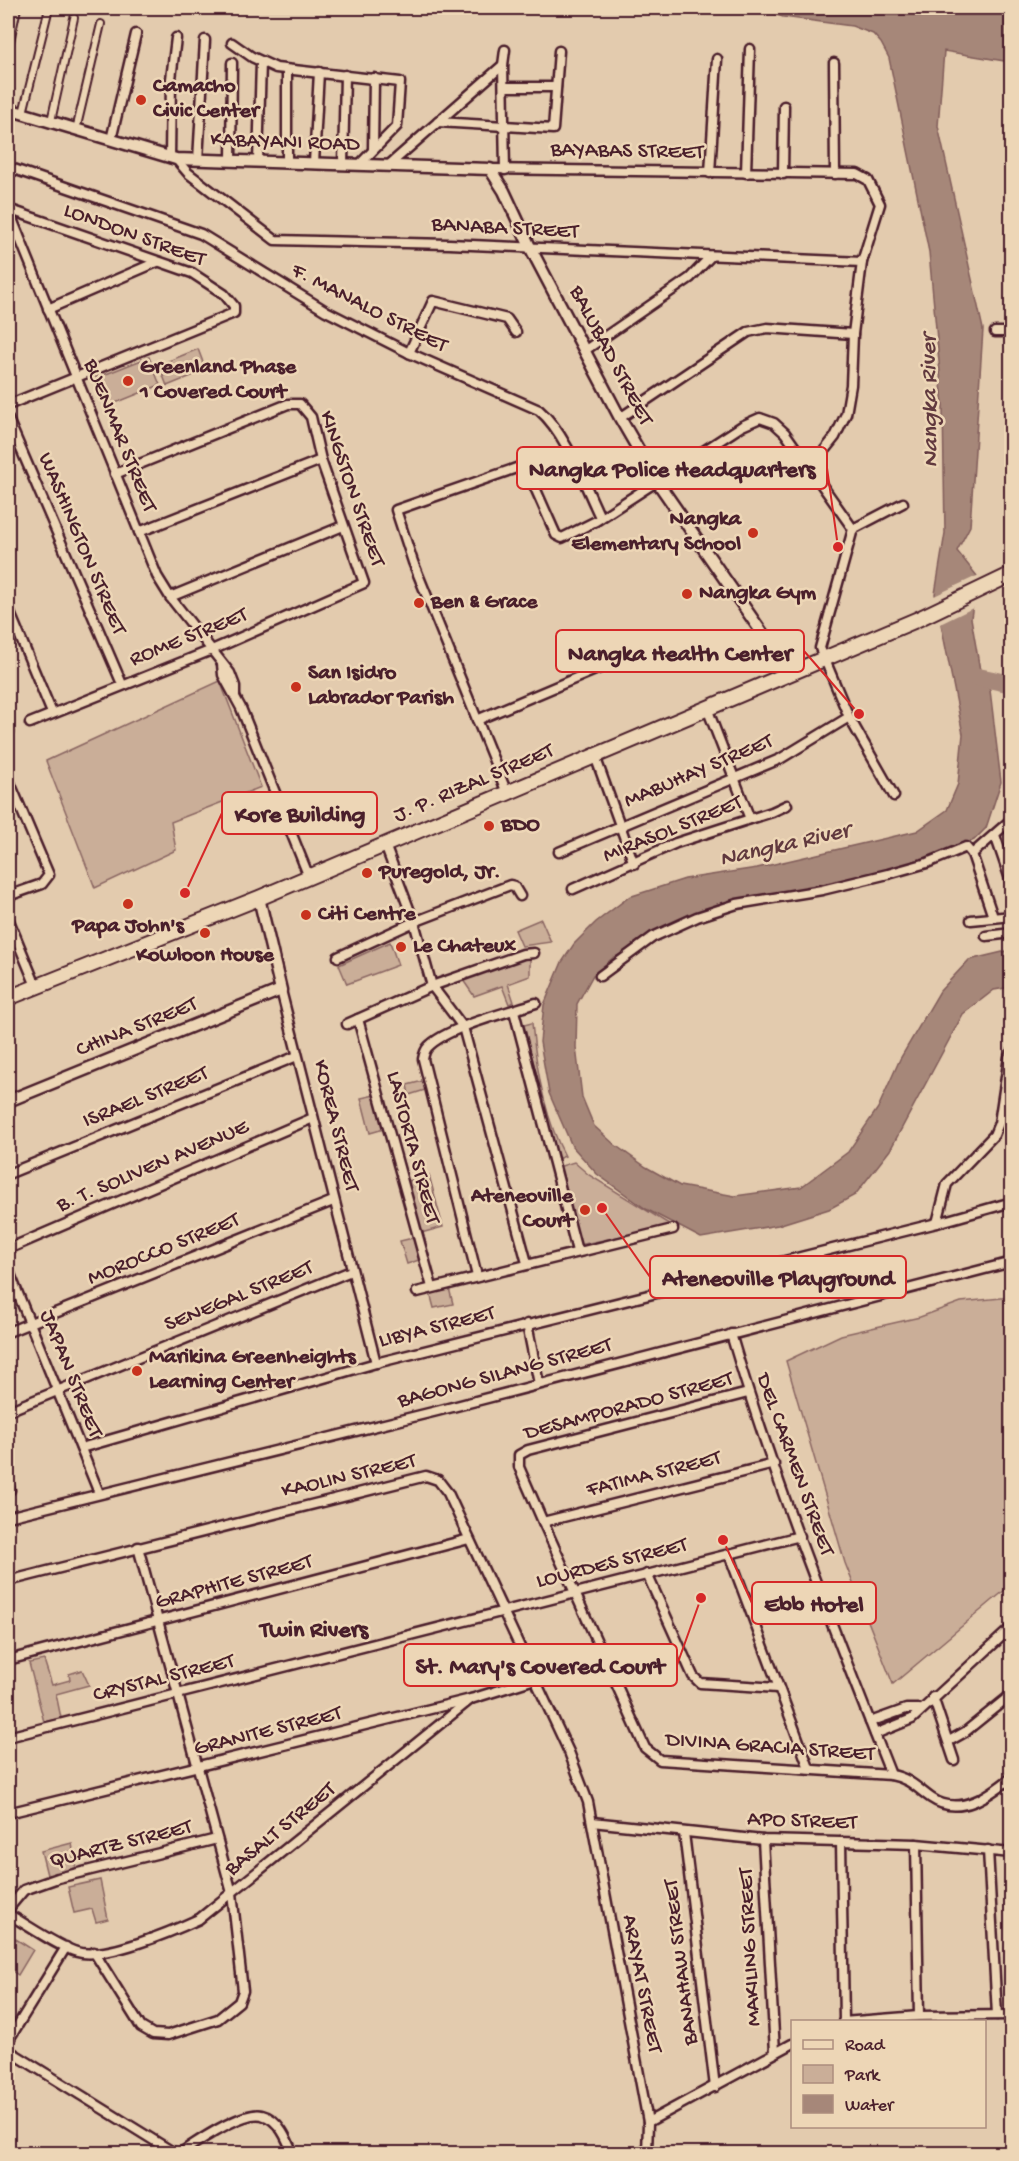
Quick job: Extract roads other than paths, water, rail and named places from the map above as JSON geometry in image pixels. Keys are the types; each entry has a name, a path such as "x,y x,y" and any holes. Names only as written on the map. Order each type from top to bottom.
{"main road":[{"name":"J. P. RIZAL STREET","path":"8,998 385,845 921,617 1011,574"}],"street":[{"path":"8,51 17,8"},
{"path":"23,114 48,12"},
{"path":"51,121 74,18"},
{"path":"76,130 101,24"},
{"path":"111,140 136,34"},
{"path":"173,159 171,79 176,38"},
{"path":"198,160 205,40"},
{"path":"232,43 261,62 287,70 398,80 402,85 400,122 360,164"},
{"path":"746,173 750,49"},
{"path":"505,50 503,65 505,170"},
{"path":"438,122 552,129 559,51"},
{"path":"710,173 717,59"},
{"path":"258,162 261,62"},
{"path":"231,161 232,63"},
{"path":"834,63 835,174"},
{"path":"389,165 503,65"},
{"path":"287,70 287,162"},
{"path":"314,163 319,72"},
{"path":"343,164 345,75"},
{"path":"373,149 374,78"},
{"path":"504,87 556,87"},
{"path":"783,174 784,106"},
{"name":"KABAYANI ROAD","path":"8,109 173,159 389,165"},
{"name":"BANABA STREET","path":"173,159 275,240 862,262"},
{"name":"BAYABAS STREET","path":"389,165 505,170 835,174 864,177 879,196 880,204 862,262"},
{"name":"F. MANALO STREET","path":"8,167 201,234 316,305 409,353 544,415 558,433 600,517"},
{"name":"BALUBAD STREET","path":"490,169 504,191 584,351 656,480 790,673"},
{"name":"LONDON STREET","path":"8,209 192,273 224,294 234,306 234,313 76,378"},
{"name":"BUENMAR STREET","path":"8,209 157,576 170,597 222,663 236,686 235,695 309,877"},
{"path":"584,351 690,278 711,256"},
{"path":"48,309 157,262"},
{"path":"811,467 835,437 846,414 862,262"},
{"path":"409,353 433,301 507,319 516,332"},
{"path":"620,418 748,332 767,328 853,334"},
{"path":"995,332 1011,332"},
{"path":"8,405 76,378"},
{"name":"KINGSTON STREET","path":"115,474 288,405 300,404 310,417 321,460 365,580 361,586"},
{"path":"507,793 413,562 396,510 525,465 556,535 564,537 600,517 742,426 760,418 779,426 811,467 853,529"},
{"name":"WASHINGTON STREET","path":"8,419 122,684"},
{"path":"139,532 321,460"},
{"path":"894,796 849,717 823,659 820,644 853,529 903,503"},
{"path":"170,597 344,526"},
{"name":"ROME STREET","path":"30,723 122,684 212,650 361,586"},
{"path":"8,608 52,713"},
{"path":"477,720 666,640"},
{"path":"707,708 750,819"},
{"name":"MABUHAY STREET","path":"559,852 780,759 849,717"},
{"path":"595,756 634,864"},
{"path":"8,778 48,871 48,879 8,896"},
{"name":"MIRASOL STREET","path":"573,889 634,864 676,843 787,805"},
{"path":"972,854 995,836 1011,819"},
{"path":"995,836 1011,885"},
{"path":"385,845 414,922 432,986 463,1027 527,1263"},
{"path":"600,976 653,937 708,913 737,904 822,890 888,874 927,863 966,847 972,854 993,917"},
{"path":"338,957 414,922 510,885 514,886 520,896"},
{"name":"KOREA STREET","path":"259,898 333,1201 376,1362"},
{"path":"971,920 1011,916"},
{"path":"8,918 36,986"},
{"path":"986,936 1011,933"},
{"path":"347,1024 432,986 523,954 534,953"},
{"name":"CHINA STREET","path":"8,1101 281,990"},
{"path":"477,1276 423,1059 426,1049 435,1040 463,1027 536,1004"},
{"path":"514,1011 577,1251"},
{"name":"LASTORTA STREET","path":"358,1019 432,1287"},
{"path":"937,1223 947,1184 994,1135 999,1123 1011,1053"},
{"name":"ISRAEL STREET","path":"8,1174 297,1056"},
{"name":"B. T. SOLIVEN AVENUE","path":"8,1249 313,1118"},
{"name":"MOROCCO STREET","path":"8,1332 333,1201"},
{"name":"LIBYA STREET","path":"81,1448 376,1362 937,1223 1011,1202"},
{"path":"417,1292 527,1263 673,1229"},
{"name":"BAGONG SILANG STREET","path":"8,1517 539,1384 1011,1262"},
{"name":"JAPAN STREET","path":"8,1269 99,1493"},
{"name":"SENEGAL STREET","path":"8,1410 351,1271"},
{"path":"527,1324 539,1384"},
{"name":"DEL CARMEN STREET","path":"731,1334 748,1393 891,1775"},
{"name":"DESAMPORADO STREET","path":"519,1455 528,1450 748,1393"},
{"name":"DIVINA GRACIA STREET","path":"519,1455 519,1467 573,1592 645,1748 651,1756 660,1760 891,1775 908,1779 936,1801 957,1804 984,1799 1011,1776"},
{"name":"FATIMA STREET","path":"543,1522 774,1464"},
{"name":"KAOLIN STREET","path":"8,1581 432,1476 442,1484 504,1611 576,1770 592,1822"},
{"name":"LOURDES STREET","path":"504,1611 800,1536"},
{"name":"GRAPHITE STREET","path":"8,1660 469,1539"},
{"path":"8,1912 78,1953 94,1953 141,2027 153,2034 168,2035 218,2019 239,2002 243,1991 232,1893 138,1547"},
{"path":"729,1554 777,1688 809,1768"},
{"path":"647,1574 693,1676 700,1683 777,1688"},
{"name":"CRYSTAL STREET","path":"8,1737 504,1611"},
{"path":"875,1734 912,1719 919,1709 1011,1627"},
{"name":"GRANITE STREET","path":"8,1813 471,1699 535,1679"},
{"path":"949,1741 965,1732 1011,1694"},
{"path":"933,1697 954,1760"},
{"name":"BASALT STREET","path":"94,1953 158,1938 199,1919 471,1699"},
{"path":"870,1722 906,1709 919,1709"},
{"name":"APO STREET","path":"592,1822 763,1840 916,1844 1011,1853"},
{"name":"ARAYAT STREET","path":"592,1822 648,2122 647,2154"},
{"name":"BANAHAW STREET","path":"684,1833 715,2088"},
{"name":"QUARTZ STREET","path":"8,1912 24,1890 58,1878 218,1839"},
{"name":"MAKILING STREET","path":"763,1840 775,2052"},
{"path":"841,1842 844,2020"},
{"path":"916,1844 919,2016"},
{"path":"988,1850 997,2015"},
{"path":"8,2041 66,1947"},
{"path":"859,2020 919,2016 1011,2015"},
{"path":"648,2122 715,2088 791,2044"},
{"path":"8,2050 177,2154 205,2136 248,2116 262,2115 278,2124 294,2154"}],"water":[{"path":"756,8 1011,8 1011,62 944,51 938,126 983,329 970,526 957,551 977,576 971,618 981,676 990,690 1001,782 986,828 974,840 927,861 850,886 716,907 613,958 593,975 577,1004 576,1047 582,1097 594,1126 615,1145 646,1167 680,1186 735,1196 801,1187 848,1152 878,1108 900,1059 940,991 969,960 1011,950 1011,987 994,990 963,1014 890,1150 855,1195 829,1209 778,1225 701,1238 646,1209 597,1174 572,1146 549,1093 540,1042 544,1005 562,962 574,944 596,922 629,897 685,879 757,868 917,831 947,810 958,784 963,734 935,594 945,533 943,405 929,252 889,58 873,34 852,26 783,17"}],"waterway":[{"path":"964,674 1012,684"}],"place":[{"name":"Camacho Civic Center","path":"141,100"},
{"name":"Greenland Phase 1 Covered Court","path":"128,381"},
{"name":"Nangka Elementary School","path":"753,533"},
{"name":"Nangka Police Headquarters","path":"838,547"},
{"name":"Nangka Gym","path":"687,594"},
{"name":"Ben & Grace","path":"419,603"},
{"name":"San Isidro Labrador Parish","path":"296,687"},
{"name":"Nangka Health Center","path":"859,714"},
{"name":"BDO","path":"489,826"},
{"name":"Puregold, Jr.","path":"367,873"},
{"name":"Kore Building","path":"185,893"},
{"name":"Papa John's","path":"128,904"},
{"name":"Citi Centre","path":"306,915"},
{"name":"Kowloon House","path":"205,933"},
{"name":"Le Chateux","path":"401,947"},
{"name":"Ateneoville Playground","path":"602,1208"},
{"name":"Ateneoville Court","path":"585,1210"},
{"name":"Marikina Greenheights Learning Center","path":"137,1371"},
{"name":"Ebb Hotel","path":"723,1540"},
{"name":"St. Mary's Covered Court","path":"701,1598"}],"district":[{"name":"Twin Rivers","path":"314,1631"}],"water label":[{"name":"Nangka River","path":"931,401"},
{"name":"Nangka River","path":"785,846"}]}
